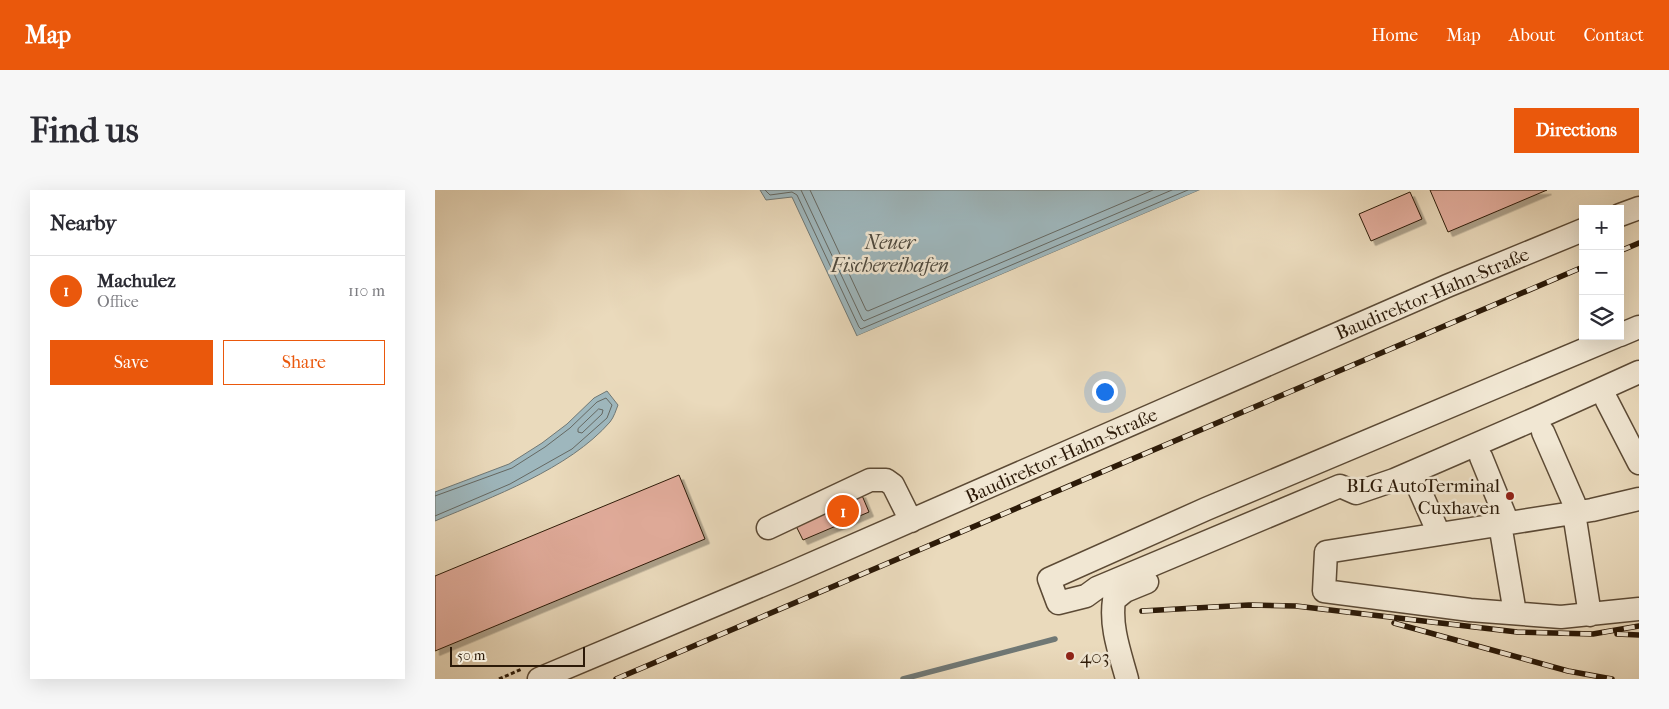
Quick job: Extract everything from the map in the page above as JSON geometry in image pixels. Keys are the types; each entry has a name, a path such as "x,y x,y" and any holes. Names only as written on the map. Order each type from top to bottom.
{"street":[{"path":"1624,214 1639,208"},
{"name":"Baudirektor-Hahn-Straße","path":"539,679 791,573 1447,286 1579,232"},
{"path":"1624,334 1639,327"},
{"path":"1356,493 1340,486 1097,588 1086,596 1058,602 1049,579 1206,509 1609,340"},
{"path":"1127,679 1113,628 1115,600 1125,591 1332,505 1356,493 1393,480 1639,372"},
{"path":"1607,401 1639,463"},
{"path":"1543,432 1574,503 1573,513 1590,615"},
{"path":"1481,457 1505,516 1500,524 1515,613"},
{"path":"768,528 870,480 885,480 893,485 911,521"},
{"path":"1417,484 1439,534"},
{"path":"1639,499 1573,513 1326,552 1324,591 1470,610 1561,617 1639,609"}],"water":[{"name":"Neuer Fischereihafen","path":"760,190 1200,190 857,336 792,197 766,200"},
{"path":"607,391 618,405 613,418 593,439 552,468 529,480 435,521 435,492 509,464 542,443 567,424 594,398"}],"pier":[{"path":"1203,190 858,338 857,336"}],"building":[{"path":"1430,190 1547,190 1448,232"},
{"path":"1410,192 1422,219 1371,241 1359,214"},
{"path":"679,475 705,539 435,651 435,576"},
{"path":"861,493 869,512 803,540 795,524"}],"waterway":[{"path":"903,679 1055,639"}],"railway":[{"path":"1622,250 1639,243"},
{"path":"616,679 1579,269"},
{"path":"1142,611 1249,605 1296,606 1517,632 1593,634 1639,626"},
{"path":"1394,623 1568,671 1612,679"},
{"path":"1617,634 1639,635"}],"place":[{"name":"BLG AutoTerminal Cuxhaven","path":"1510,496"},
{"name":"Machulez","path":"843,511"},
{"name":"403","path":"1070,656"}]}
